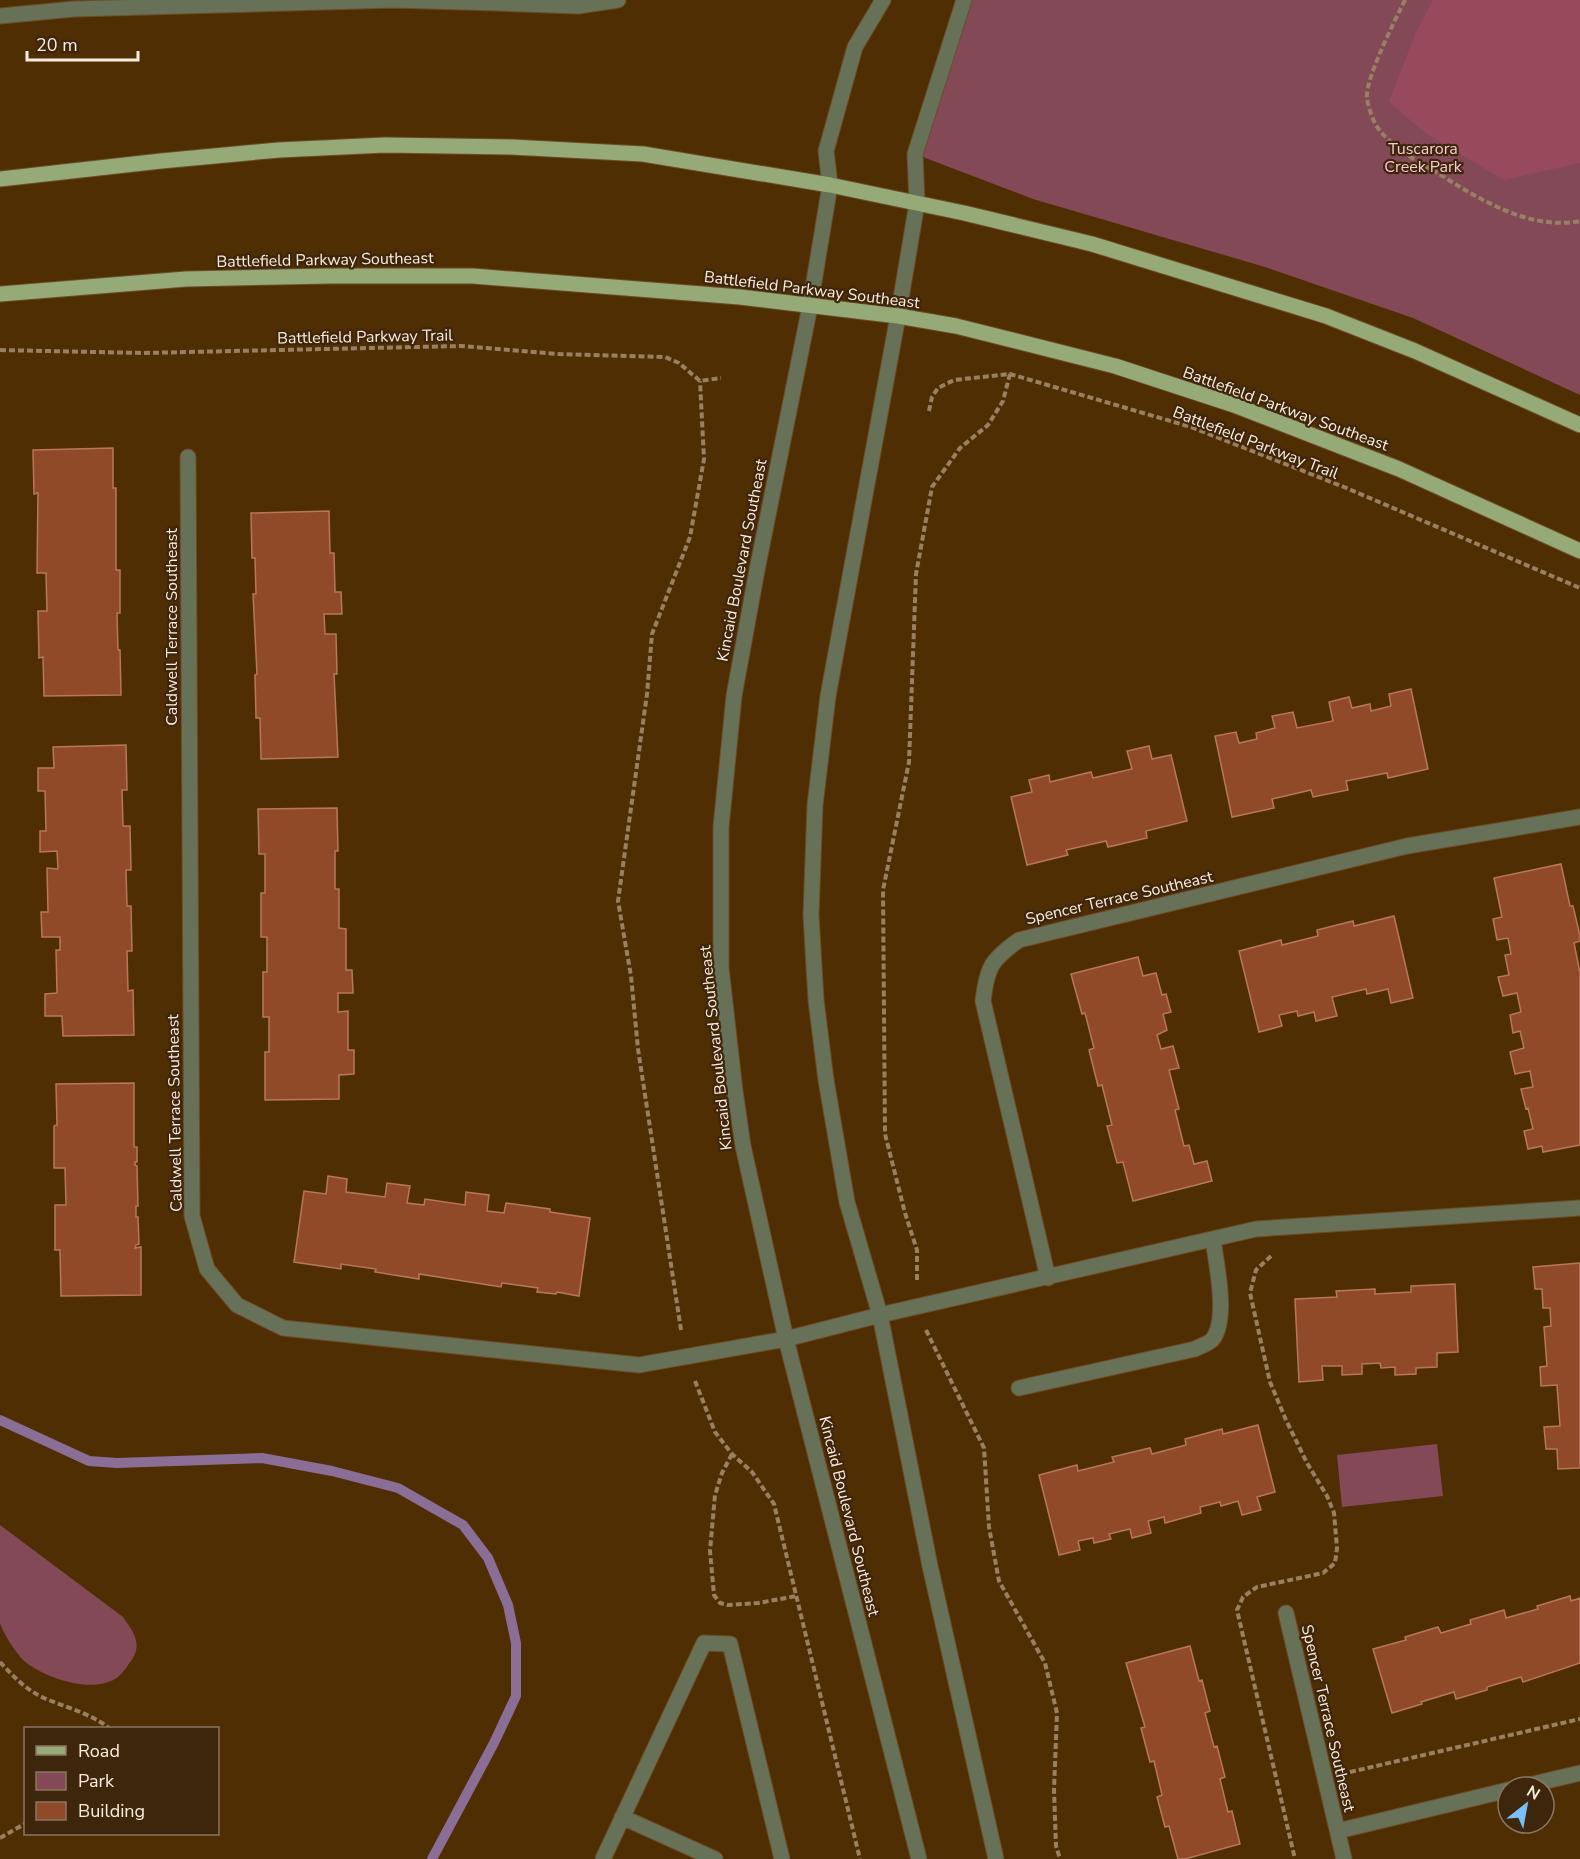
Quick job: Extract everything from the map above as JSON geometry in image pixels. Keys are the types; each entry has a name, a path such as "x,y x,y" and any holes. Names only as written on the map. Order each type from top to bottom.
{"main road":[{"path":"0,179 279,150 385,145 511,147 644,154 830,185 1092,244 1326,316 1415,351 1573,422"},
{"name":"Battlefield Parkway Southeast","path":"0,294 186,279 473,276 741,297 898,316 956,326 1114,366 1234,405 1399,470 1578,551"}],"street":[{"path":"0,16 74,9 394,0 497,1 578,6 618,0"},
{"name":"Kincaid Boulevard Southeast","path":"883,0 855,46 826,151 830,185 810,306 734,696 721,827 721,968 743,1146 786,1340 919,1859"},
{"path":"964,0 915,154 917,203 828,696 815,805 811,915 816,1000 826,1080 847,1202 880,1316 930,1566 996,1859"},
{"name":"Caldwell Terrace Southeast","path":"188,457 192,1216 207,1269 237,1305 284,1328 639,1365 786,1340"},
{"name":"Spencer Terrace Southeast","path":"1048,1278 983,1001 986,977 999,955 1019,940 1407,846 1580,818"},
{"path":"786,1340 917,1307 1256,1229 1580,1208"},
{"path":"1019,1388 1195,1349 1211,1340 1218,1326 1221,1305 1213,1239"},
{"name":"Spencer Terrace Southeast","path":"1286,1613 1344,1859"},
{"path":"603,1859 704,1643 730,1644 782,1859"},
{"path":"1556,1779 1580,1773"},
{"name":"Spencer Terrace Southeast","path":"1338,1831 1496,1793"},
{"path":"622,1817 715,1859"}],"path":[{"path":"1405,0 1372,75 1367,97 1376,126 1399,150 1489,204 1529,218 1567,223 1580,221"},
{"name":"Battlefield Parkway Trail","path":"0,350 143,353 462,346 560,354 666,357 679,363 700,381"},
{"path":"1010,374 1003,401 988,424 960,448 932,487 916,574 909,762 883,890 885,1134 916,1250 917,1307 932,1344 984,1448 989,1527 999,1581 1045,1664 1057,1713 1054,1790 1056,1846 1060,1859"},
{"name":"Battlefield Parkway Trail","path":"929,411 932,397 939,388 954,380 1010,374 1191,427 1344,488 1580,588"},
{"path":"721,378 700,381 704,459 690,537 652,634 647,694 618,901 630,976 638,1049 686,1356 715,1432 732,1454 752,1472 774,1504 860,1859"},
{"path":"1279,1255 1269,1257 1256,1270 1250,1293 1270,1382 1286,1420 1334,1513 1336,1556 1335,1563 1323,1573 1257,1587 1243,1597 1237,1610 1295,1859"},
{"path":"732,1454 722,1473 715,1495 710,1551 714,1595 720,1603 728,1605 758,1603 797,1596"},
{"path":"0,1662 20,1683 42,1697 98,1719 109,1727"},
{"path":"1325,1778 1580,1719"},
{"path":"0,1838 24,1823"}],"green space":[{"name":"Tuscarora Creek Park","path":"964,0 1580,0 1580,395 1413,318 1265,267 1033,199 915,154"},
{"path":"1437,1444 1443,1496 1342,1507 1337,1455"},
{"path":"0,1525 123,1617 134,1635 137,1646 133,1658 117,1678 94,1685 58,1679 28,1664 16,1651 0,1623"}],"shaded area":[{"path":"1433,0 1580,0 1580,163 1504,180 1427,134 1389,102 1416,32"}],"building":[{"path":"113,448 113,488 116,488 116,570 120,570 120,613 117,613 121,695 44,696 43,657 39,658 38,611 47,611 46,573 37,573 38,493 34,494 33,450"},
{"path":"329,511 330,553 334,553 335,592 341,592 342,614 324,614 325,634 336,634 337,674 334,674 338,757 261,759 260,718 256,718 255,675 257,674 253,594 256,594 251,513"},
{"path":"1411,689 1428,769 1388,778 1387,773 1346,781 1348,790 1313,797 1311,790 1272,799 1274,808 1232,817 1215,736 1236,732 1239,743 1257,739 1256,733 1275,728 1272,716 1293,712 1297,728 1333,721 1329,702 1349,697 1352,708 1370,704 1371,711 1391,706 1389,694"},
{"path":"126,745 127,790 122,790 123,826 130,826 131,870 126,870 127,906 131,906 132,951 127,951 128,991 133,990 134,1035 63,1036 62,1016 45,1016 45,994 57,993 56,950 60,950 60,937 42,937 41,912 48,912 47,868 58,869 57,851 40,852 40,831 46,831 45,791 38,791 38,768 54,768 53,747"},
{"path":"1149,746 1152,759 1171,755 1187,821 1146,831 1147,838 1108,847 1106,841 1066,850 1068,855 1027,865 1011,797 1032,792 1029,780 1049,775 1050,782 1091,772 1093,778 1132,769 1127,751"},
{"path":"337,808 338,851 335,851 335,889 339,889 339,928 346,929 346,970 352,970 353,993 338,993 338,1012 348,1011 348,1050 354,1050 354,1074 339,1075 339,1099 265,1100 265,1052 269,1052 269,1017 263,1017 263,972 267,972 267,937 261,937 261,893 265,893 265,854 259,854 258,809"},
{"path":"1561,864 1570,906 1573,906 1580,936 1580,941 1574,943 1580,973 1580,1145 1543,1152 1542,1146 1528,1149 1524,1131 1533,1129 1521,1089 1533,1087 1530,1071 1515,1074 1510,1052 1524,1048 1520,1031 1513,1033 1510,1015 1521,1012 1517,993 1503,996 1498,977 1509,975 1505,955 1511,954 1508,938 1497,940 1493,919 1502,917 1494,878"},
{"path":"1394,916 1413,998 1391,1003 1388,989 1367,994 1366,989 1332,997 1337,1016 1316,1021 1314,1012 1298,1016 1297,1011 1279,1015 1282,1026 1259,1032 1239,951 1281,940 1282,945 1318,936 1317,930 1353,921 1354,926"},
{"path":"1138,957 1143,976 1156,973 1162,995 1166,994 1171,1012 1163,1014 1167,1030 1157,1035 1161,1049 1173,1046 1179,1068 1169,1070 1179,1109 1175,1110 1184,1146 1189,1145 1194,1164 1207,1161 1212,1181 1133,1201 1123,1162 1117,1163 1107,1126 1112,1125 1102,1085 1098,1086 1089,1050 1094,1048 1071,974"},
{"path":"134,1083 134,1147 137,1147 135,1165 137,1166 138,1206 136,1206 136,1217 138,1217 139,1244 135,1248 141,1247 141,1295 61,1296 60,1250 55,1250 55,1205 66,1205 65,1168 54,1168 54,1126 57,1125 56,1084"},
{"path":"328,1176 347,1179 346,1192 385,1197 387,1183 410,1186 407,1203 424,1205 425,1199 465,1205 466,1192 489,1195 487,1211 504,1213 506,1203 550,1209 550,1212 590,1218 579,1296 557,1292 556,1294 537,1292 538,1288 502,1283 501,1287 419,1274 419,1279 341,1264 341,1269 294,1262 304,1191 326,1194"},
{"path":"1580,1263 1580,1468 1558,1469 1557,1449 1546,1449 1544,1427 1560,1426 1557,1385 1541,1386 1540,1367 1547,1366 1544,1327 1551,1326 1550,1308 1543,1308 1542,1289 1535,1289 1533,1267"},
{"path":"1455,1284 1458,1352 1437,1353 1437,1367 1416,1368 1416,1374 1395,1375 1395,1367 1381,1368 1380,1363 1362,1364 1362,1374 1342,1375 1342,1366 1322,1366 1323,1380 1299,1382 1295,1299 1337,1297 1336,1291 1375,1289 1375,1294 1411,1292 1411,1286"},
{"path":"1258,1425 1275,1492 1257,1497 1261,1510 1242,1515 1238,1501 1221,1506 1220,1502 1200,1507 1201,1513 1165,1523 1164,1517 1148,1521 1151,1533 1132,1538 1130,1529 1109,1534 1111,1539 1094,1543 1093,1538 1078,1541 1080,1550 1059,1555 1039,1475 1077,1465 1078,1471 1114,1462 1112,1457 1150,1448 1152,1454 1186,1445 1185,1439 1222,1429 1223,1434"},
{"path":"1570,1596 1571,1601 1580,1598 1580,1663 1523,1682 1521,1677 1456,1699 1454,1692 1392,1713 1373,1649 1406,1640 1405,1637 1438,1627 1441,1633 1471,1624 1470,1620 1504,1610 1506,1618 1538,1609 1537,1606"},
{"path":"1190,1646 1210,1711 1205,1713 1225,1777 1220,1779 1228,1812 1232,1811 1240,1844 1178,1859 1169,1826 1165,1827 1157,1797 1162,1795 1154,1761 1150,1762 1141,1728 1145,1727 1126,1663"}],"waterway":[{"path":"0,1420 89,1461 117,1463 262,1458 332,1471 398,1488 463,1525 488,1558 508,1605 516,1643 516,1696 494,1743 432,1859"}]}
